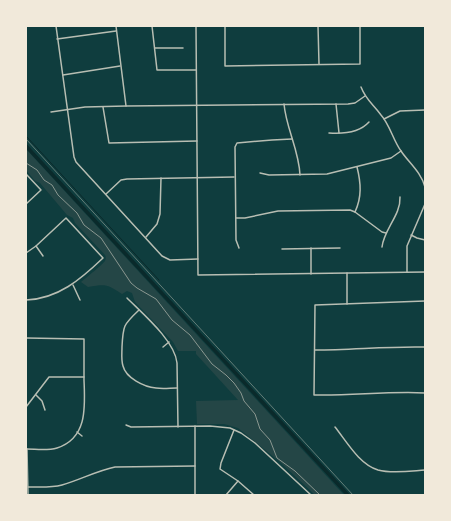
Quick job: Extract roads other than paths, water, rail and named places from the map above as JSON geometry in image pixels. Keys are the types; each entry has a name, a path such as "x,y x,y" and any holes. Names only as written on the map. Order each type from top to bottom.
{"street":[{"path":"56,26 75,160 162,256 167,259 198,259"},
{"path":"116,26 126,106"},
{"path":"152,26 157,70 196,70"},
{"path":"196,26 198,275 425,272"},
{"path":"225,26 225,66 360,64 360,26"},
{"path":"318,26 319,64"},
{"path":"58,39 116,31"},
{"path":"155,48 183,48"},
{"path":"63,75 121,66"},
{"path":"361,87 364,96 384,119 401,151 413,166 425,187"},
{"path":"51,112 68,109 126,106 352,104 364,96"},
{"path":"284,104 285,116 300,175"},
{"path":"336,104 339,133"},
{"path":"103,107 108,143 197,142"},
{"path":"384,119 400,111 425,110"},
{"path":"329,133 339,133 363,128 370,122"},
{"path":"239,248 236,240 236,143 292,140"},
{"path":"260,173 269,175 327,174 391,158 401,151"},
{"path":"355,212 360,195 360,184 356,167"},
{"path":"26,174 41,190 26,204"},
{"path":"146,237 157,224 160,214 161,178"},
{"path":"106,194 124,179 235,178"},
{"path":"382,247 383,240 400,204 400,197"},
{"path":"407,273 406,250 425,204"},
{"path":"236,218 245,218 278,211 343,210 355,212 376,228 386,233"},
{"path":"26,253 36,246 66,218 103,258 73,284 49,296 26,300"},
{"path":"411,235 425,240"},
{"path":"36,246 44,256"},
{"path":"311,248 311,274"},
{"path":"282,249 340,248"},
{"path":"347,274 347,304"},
{"path":"73,284 80,300"},
{"path":"127,298 169,342 176,354 178,427"},
{"path":"425,302 314,305 314,395 343,396 425,393"},
{"path":"139,310 126,322 123,328 122,362 124,369 137,381 150,387 177,388"},
{"path":"26,338 84,339 84,413 80,427 67,442 56,448 27,450 28,495"},
{"path":"163,347 169,342"},
{"path":"315,350 349,350 376,347 425,347"},
{"path":"26,407 49,377 84,376"},
{"path":"36,395 42,401 45,410"},
{"path":"126,425 131,427 226,427 234,430 241,433 261,448 311,495"},
{"path":"195,426 195,495"},
{"path":"335,427 358,456 374,468 390,472 425,470"},
{"path":"234,430 220,469 238,481 254,495"},
{"path":"77,432 82,436"},
{"path":"28,487 55,486 64,484 105,469 115,467 195,466"},
{"path":"226,495 238,481"}],"lane":[{"path":"26,139 354,495"}],"waterway":[{"path":"26,136 159,280"},
{"path":"26,146 348,495"}]}
